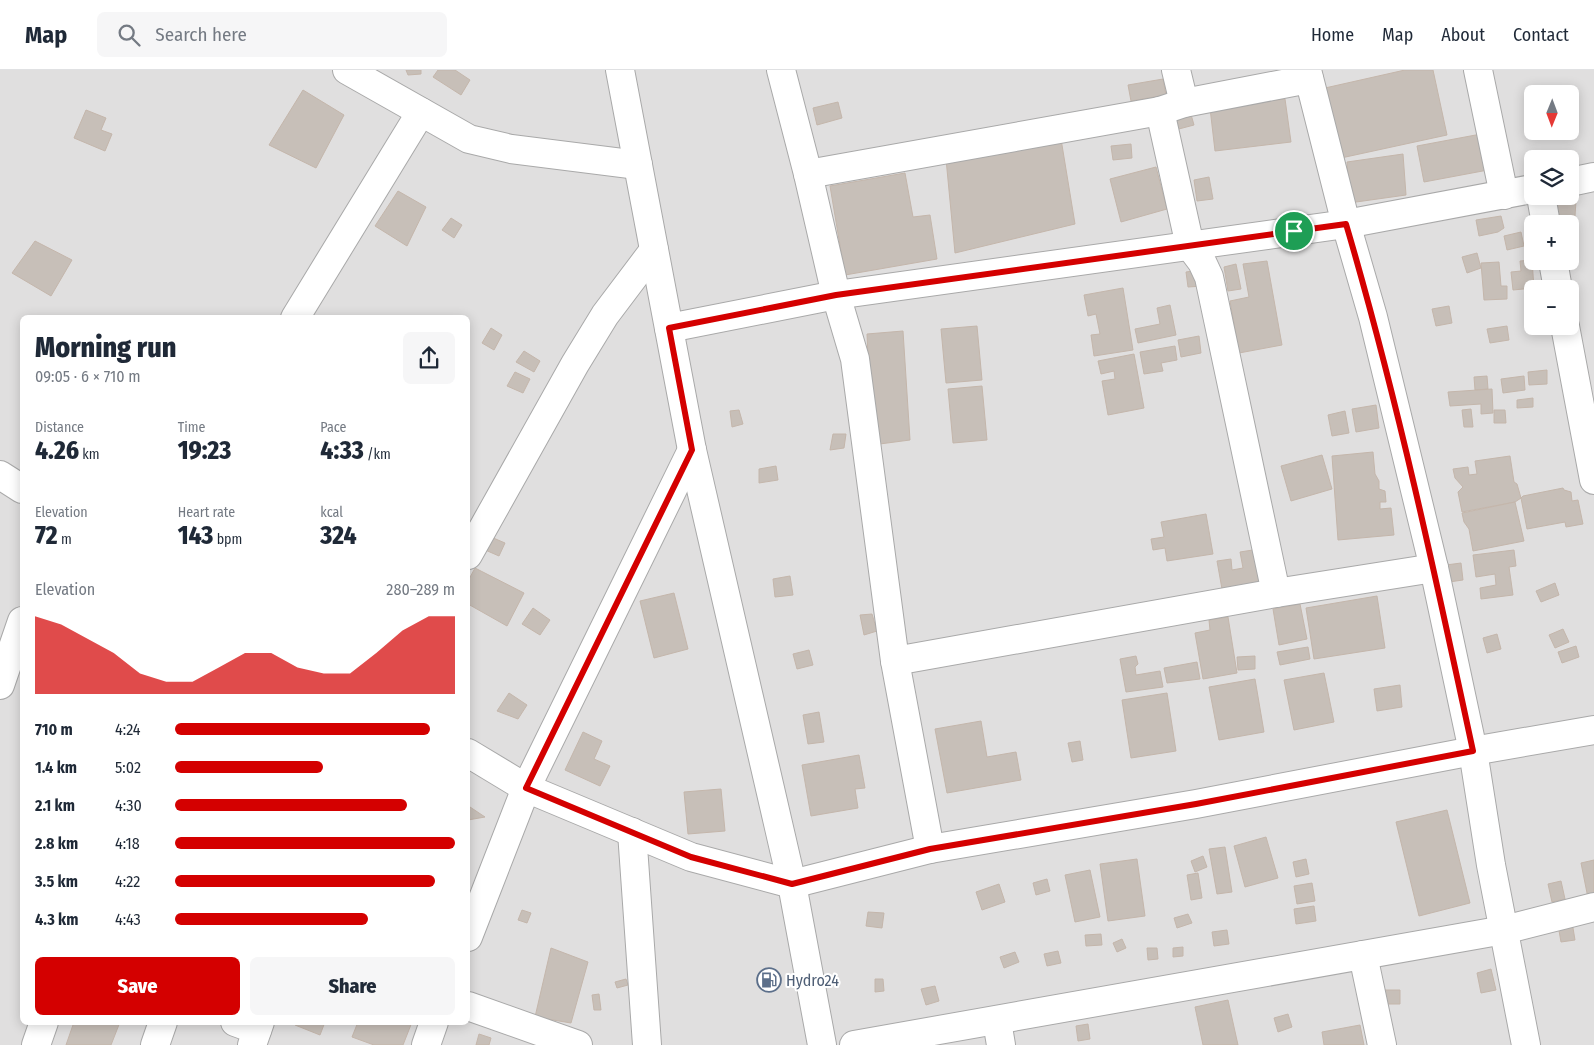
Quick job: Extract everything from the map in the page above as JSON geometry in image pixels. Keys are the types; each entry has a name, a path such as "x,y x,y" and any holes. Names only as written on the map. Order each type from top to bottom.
{"street":[{"path":"347,70 469,139 511,150 638,165"},
{"path":"620,70 692,450 792,884 822,1045"},
{"path":"781,70 808,174 836,295 855,359 895,661 930,849"},
{"path":"1176,70 1172,107 1190,246 1202,262 1209,277 1276,592"},
{"path":"1478,70 1504,195"},
{"path":"808,174 1172,107 1308,74 1346,224 1373,317 1434,568 1473,751 1491,865 1526,1045"},
{"path":"297,315 421,112"},
{"path":"1579,180 1594,177"},
{"path":"669,328 836,295 1346,224 1524,191"},
{"path":"470,551 575,364 605,315 654,250"},
{"path":"1567,335 1594,480"},
{"path":"470,933 526,788 692,450"},
{"path":"0,476 20,488"},
{"path":"895,661 1276,592 1434,568"},
{"path":"0,685 20,627"},
{"path":"470,754 526,788 691,857 792,884 930,849 1196,804 1594,730"},
{"path":"632,832 647,1045"},
{"path":"854,1045 999,1033 1363,955 1504,930 1594,908"},
{"path":"1363,955 1382,1045"},
{"path":"470,1007 578,1045"},
{"path":"36,1045 43,1025"},
{"path":"156,1045 162,1025"},
{"path":"426,1045 433,1025"}],"shaded area":[{"path":"0,70 1594,70 1594,1045 0,1045"}],"building":[{"path":"406,70 421,70 421,74 408,75"},
{"path":"438,70 455,70 470,80 461,95 433,77"},
{"path":"1405,70 1433,70 1447,135 1341,158 1325,88"},
{"path":"1163,79 1166,95 1131,101 1128,85"},
{"path":"303,90 344,115 316,168 269,145"},
{"path":"1285,99 1291,142 1215,151 1210,108"},
{"path":"838,102 842,118 817,125 813,108"},
{"path":"86,110 106,118 101,130 112,134 105,151 74,138"},
{"path":"1190,111 1194,125 1175,130 1171,115"},
{"path":"1481,134 1488,170 1424,182 1417,146"},
{"path":"1061,139 1075,224 955,253 946,159"},
{"path":"1131,144 1132,158 1113,160 1111,146"},
{"path":"1403,154 1406,195 1349,203 1347,162"},
{"path":"1156,167 1167,209 1121,222 1110,179"},
{"path":"905,173 913,217 930,215 937,259 845,275 830,186"},
{"path":"1209,177 1213,199 1197,201 1194,180"},
{"path":"398,191 426,207 407,246 375,226"},
{"path":"1558,205 1576,205 1575,215 1557,215"},
{"path":"1501,216 1504,228 1498,232 1479,236 1476,220"},
{"path":"451,218 462,225 454,238 442,230"},
{"path":"1521,232 1524,246 1507,250 1504,236"},
{"path":"35,241 72,260 51,296 12,273"},
{"path":"1477,253 1481,268 1467,273 1462,257"},
{"path":"1267,261 1282,345 1239,353 1230,301 1249,297 1243,264"},
{"path":"1520,261 1524,261 1524,270 1533,270 1533,280 1524,280 1524,289 1513,290 1511,272 1521,271"},
{"path":"1499,262 1501,286 1507,286 1507,299 1484,300 1481,263"},
{"path":"1236,264 1241,289 1228,291 1224,267"},
{"path":"1200,270 1203,286 1188,287 1186,272"},
{"path":"1123,288 1133,350 1094,356 1091,335 1100,334 1096,314 1088,316 1084,295"},
{"path":"1170,305 1176,335 1138,343 1135,329 1160,324 1157,308"},
{"path":"1449,306 1452,323 1436,326 1432,309"},
{"path":"977,326 982,380 946,383 941,329"},
{"path":"1507,326 1509,340 1490,343 1487,329"},
{"path":"491,328 502,335 494,350 482,343"},
{"path":"903,331 910,440 872,445 867,334"},
{"path":"1199,336 1201,353 1181,357 1178,340"},
{"path":"1175,346 1177,360 1161,363 1163,371 1144,374 1140,352"},
{"path":"524,351 540,361 534,372 516,362"},
{"path":"1134,354 1144,408 1108,415 1102,381 1115,379 1114,371 1101,374 1098,361"},
{"path":"1547,370 1547,384 1529,385 1528,372"},
{"path":"515,372 530,379 523,393 507,386"},
{"path":"1487,376 1488,389 1475,390 1474,377"},
{"path":"1524,376 1525,390 1503,393 1501,379"},
{"path":"982,386 987,440 953,443 948,389"},
{"path":"1492,389 1493,413 1481,414 1481,404 1450,406 1448,392"},
{"path":"1533,398 1533,407 1517,408 1517,400"},
{"path":"1376,405 1379,428 1356,432 1352,409"},
{"path":"1471,409 1473,427 1464,427 1462,410"},
{"path":"739,410 743,424 732,427 730,411"},
{"path":"1494,410 1505,410 1506,423 1494,423"},
{"path":"1345,411 1349,433 1332,436 1328,415"},
{"path":"833,434 846,434 844,448 830,450"},
{"path":"1373,452 1375,474 1379,481 1379,489 1385,491 1386,502 1380,502 1380,509 1391,508 1394,535 1338,540 1332,456"},
{"path":"1322,455 1332,489 1291,501 1281,466"},
{"path":"1510,456 1514,482 1517,484 1521,498 1515,502 1462,512 1458,492 1463,487 1455,478 1453,469 1468,467 1469,475 1477,474 1475,461"},
{"path":"776,466 778,480 759,483 759,469"},
{"path":"1563,488 1571,492 1572,501 1578,500 1583,524 1566,527 1565,522 1527,529 1521,498"},
{"path":"1515,502 1524,541 1473,551 1469,529 1464,522 1462,513"},
{"path":"1206,514 1213,554 1167,561 1165,548 1153,550 1151,539 1164,537 1161,522"},
{"path":"491,537 505,543 499,556 483,549"},
{"path":"1259,549 1264,582 1222,589 1217,561 1231,559 1232,570 1243,568 1240,552"},
{"path":"1514,550 1516,566 1509,567 1513,595 1481,599 1480,588 1496,585 1495,574 1476,577 1473,555"},
{"path":"1461,563 1463,580 1449,582 1446,565"},
{"path":"475,568 524,593 507,626 470,605 470,577"},
{"path":"790,576 793,595 775,597 773,579"},
{"path":"1555,583 1559,595 1541,602 1536,591"},
{"path":"674,593 688,649 654,658 640,601"},
{"path":"1377,596 1385,648 1314,659 1306,608"},
{"path":"1300,604 1307,639 1279,645 1273,609"},
{"path":"533,608 550,620 540,635 522,624"},
{"path":"872,614 877,631 864,635 860,615"},
{"path":"1228,617 1237,673 1203,679 1195,633 1210,630 1209,620"},
{"path":"1563,629 1569,642 1555,648 1549,635"},
{"path":"1497,634 1501,649 1487,653 1483,638"},
{"path":"1576,646 1579,657 1562,663 1558,652"},
{"path":"1308,647 1310,659 1280,665 1277,652"},
{"path":"809,650 813,665 797,669 793,654"},
{"path":"1136,656 1138,664 1135,667 1136,675 1160,671 1163,687 1126,692 1120,659"},
{"path":"1255,656 1255,669 1238,670 1237,657"},
{"path":"1197,662 1200,679 1167,683 1164,668"},
{"path":"1324,673 1334,722 1294,730 1284,680"},
{"path":"1255,679 1264,732 1219,740 1209,687"},
{"path":"1400,685 1402,707 1377,711 1374,689"},
{"path":"509,693 527,705 518,719 497,711"},
{"path":"1167,693 1176,751 1131,758 1122,700"},
{"path":"819,712 824,742 808,744 803,715"},
{"path":"981,721 987,757 1016,752 1021,780 947,793 935,729"},
{"path":"583,732 602,741 594,759 610,766 600,786 565,770"},
{"path":"1080,741 1083,760 1072,762 1068,743"},
{"path":"859,755 865,788 855,789 858,808 811,816 802,765"},
{"path":"721,789 725,831 688,834 684,792"},
{"path":"470,807 485,817 470,820"},
{"path":"1447,810 1470,903 1419,916 1396,822"},
{"path":"1266,837 1278,878 1245,887 1234,846"},
{"path":"1225,847 1232,892 1217,894 1209,849"},
{"path":"1203,856 1207,867 1195,872 1191,861"},
{"path":"1137,859 1145,916 1108,921 1100,864"},
{"path":"1306,859 1309,874 1296,877 1293,862"},
{"path":"1594,860 1594,897 1588,898 1581,863"},
{"path":"1090,870 1100,917 1075,922 1065,875"},
{"path":"1198,873 1202,898 1191,900 1187,875"},
{"path":"1047,879 1050,891 1036,895 1033,883"},
{"path":"1561,881 1565,899 1552,902 1548,884"},
{"path":"1312,883 1315,901 1297,904 1294,886"},
{"path":"999,884 1005,902 982,910 976,892"},
{"path":"1314,906 1316,921 1296,924 1294,909"},
{"path":"522,910 531,913 527,923 518,920"},
{"path":"868,912 884,913 882,928 866,926"},
{"path":"1188,914 1192,923 1177,928 1174,918"},
{"path":"1572,922 1575,940 1561,942 1558,925"},
{"path":"1227,930 1229,944 1214,946 1212,932"},
{"path":"1101,934 1102,945 1086,946 1085,935"},
{"path":"1122,939 1126,948 1117,952 1113,943"},
{"path":"1183,947 1183,956 1173,957 1173,948"},
{"path":"551,948 588,962 571,1023 535,1017"},
{"path":"1147,948 1157,948 1158,959 1148,960"},
{"path":"1058,951 1061,963 1047,966 1044,954"},
{"path":"1015,952 1019,962 1004,968 1000,957"},
{"path":"1491,969 1496,990 1481,993 1477,973"},
{"path":"626,979 628,985 617,988 615,982"},
{"path":"875,979 883,979 884,991 875,992"},
{"path":"935,986 939,1001 926,1005 921,989"},
{"path":"1385,990 1400,990 1400,1004 1386,1004"},
{"path":"599,994 601,1010 594,1010 592,995"},
{"path":"1228,1000 1238,1045 1203,1045 1195,1007"},
{"path":"1288,1014 1292,1027 1278,1032 1274,1018"},
{"path":"1088,1024 1090,1039 1078,1041 1076,1026"},
{"path":"73,1025 119,1025 111,1045 66,1045"},
{"path":"295,1025 324,1025 320,1035"},
{"path":"357,1025 411,1025 403,1045 374,1045 352,1037"},
{"path":"1360,1025 1364,1045 1324,1045 1322,1032"},
{"path":"479,1034 491,1038 489,1045 476,1045"}],"place":[{"name":"Hydro24","path":"769,980"}],"route":[{"path":"1346,224 1373,317 1434,568 1473,751 1196,804 930,849 792,884 691,857 526,788 692,450 669,328 836,295 1294,231 1346,224"}]}
